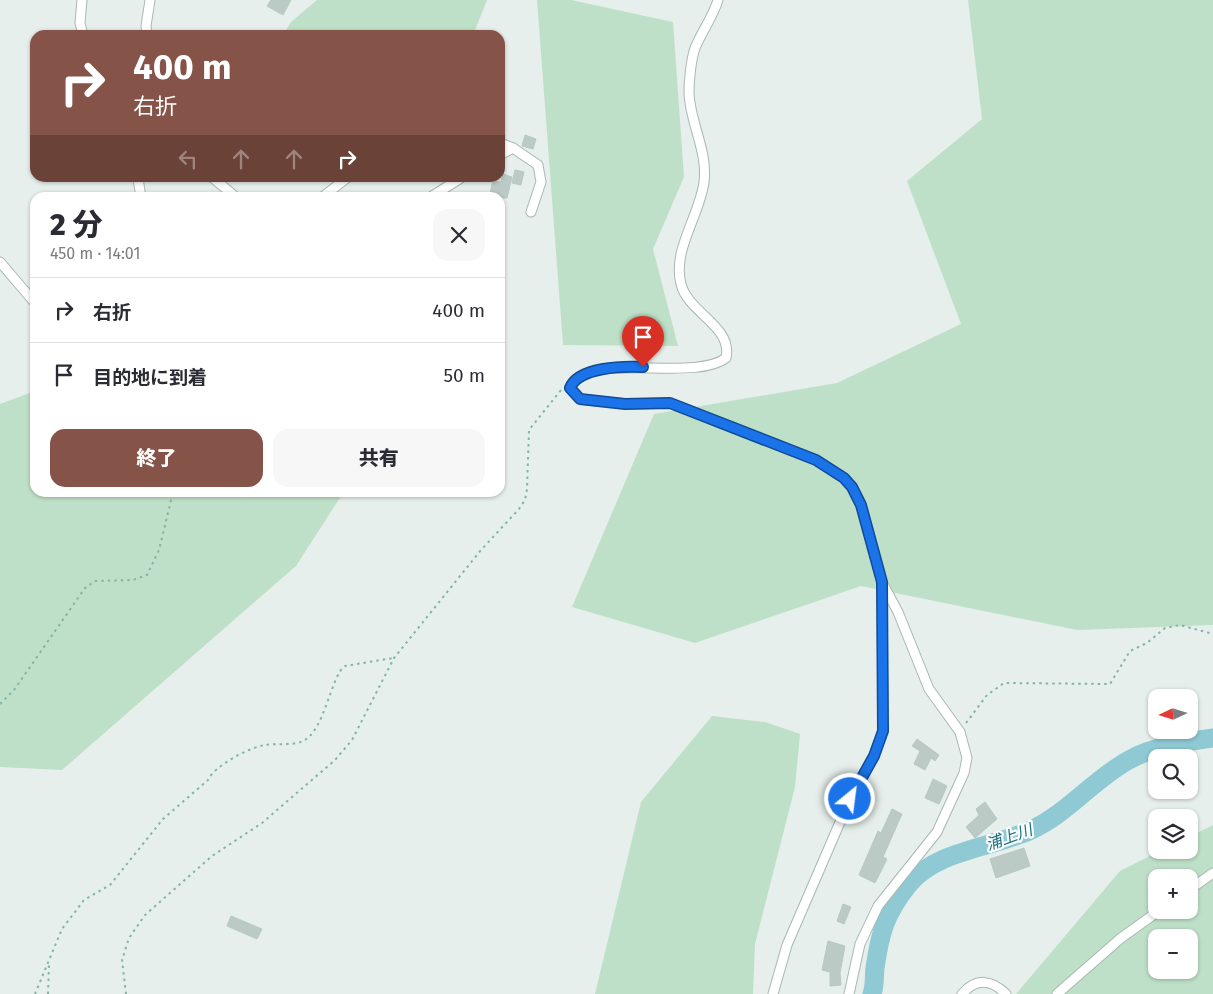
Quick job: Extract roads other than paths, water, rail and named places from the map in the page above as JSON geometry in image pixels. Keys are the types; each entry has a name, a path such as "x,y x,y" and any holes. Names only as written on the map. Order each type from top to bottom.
{"street":[{"path":"82,0 80,24 82,30"},
{"path":"146,30 150,0"},
{"path":"718,0 695,49 691,73 689,92 703,153 704,181 680,260 681,284 689,300 724,338 728,349 726,358 717,365 690,369 627,366 600,370 583,374 572,381 570,388 580,399 625,404 670,403 816,460 844,478 852,487 861,505 882,582 898,612 929,690 960,732 967,758 964,773 937,832 878,906 860,944 849,994"},
{"path":"505,145 513,148 538,165 541,182 531,212"},
{"path":"505,152 513,148"},
{"path":"218,182 230,192"},
{"path":"329,192 342,182"},
{"path":"439,192 455,182"},
{"path":"0,262 30,297"},
{"path":"773,994 787,944 850,799 874,756 883,731 882,582"},
{"path":"1198,884 1213,873"},
{"path":"1056,994 1121,938 1148,919"},
{"path":"962,994 970,985 982,982 997,986 1006,994"}],"waterway":[{"name":"浦上川","path":"872,994 877,956 885,924 900,895 920,873 949,857 1016,836 1044,823 1057,815 1116,768 1139,755 1170,745 1213,738"}]}
